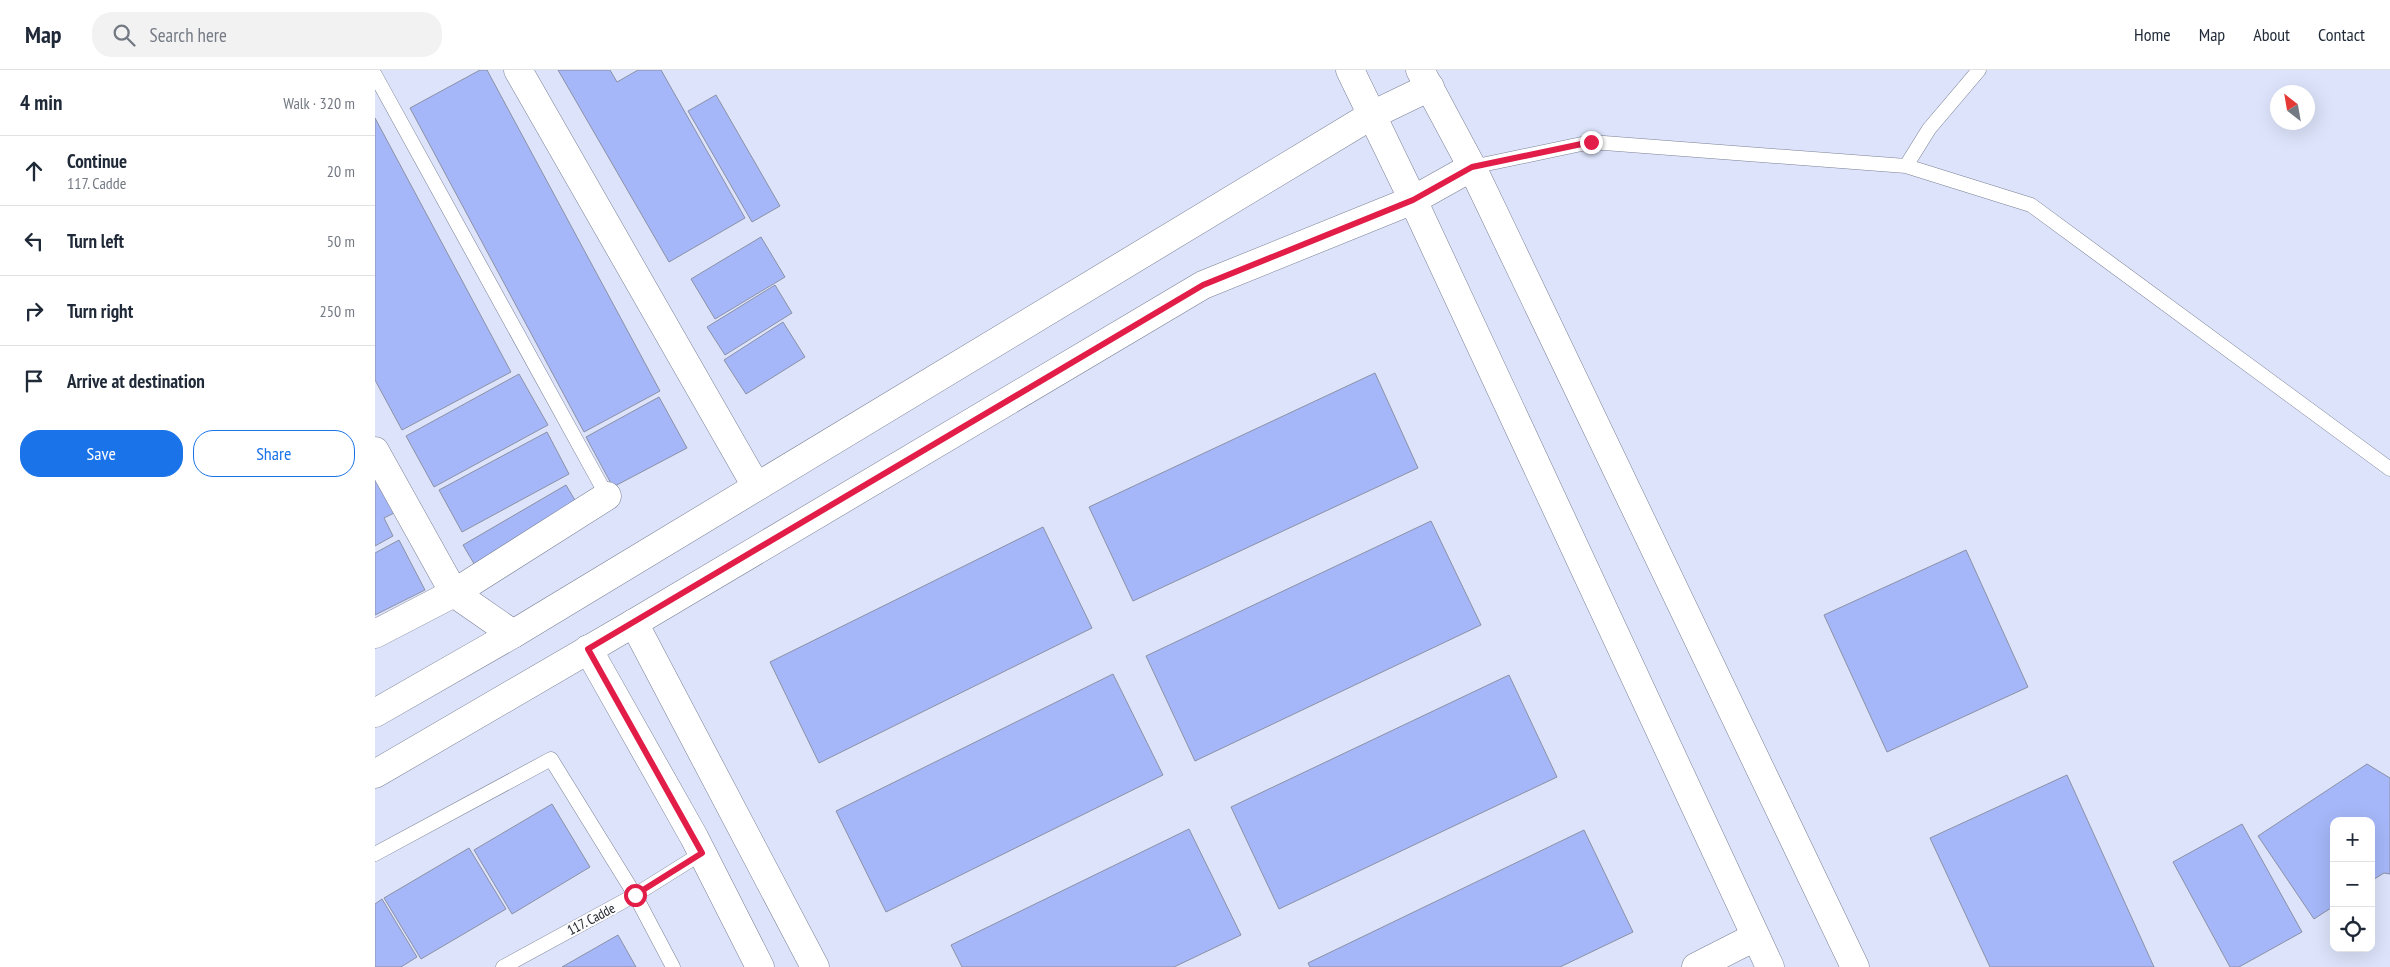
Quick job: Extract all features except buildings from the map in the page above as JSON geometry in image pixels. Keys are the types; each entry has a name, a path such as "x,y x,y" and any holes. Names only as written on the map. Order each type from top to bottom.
{"street":[{"path":"518,70 756,486"},
{"path":"1350,70 1413,200 1770,967"},
{"path":"375,713 513,634 1372,115 1425,78 1472,167 1855,967"},
{"path":"375,774 635,623 1203,285 1413,200 1472,167"},
{"path":"375,451 454,593 513,634"},
{"path":"375,634 454,593 607,496"},
{"path":"635,623 815,967"},
{"path":"588,649 702,853 760,967"},
{"path":"1696,967 1755,937"}],"lane":[{"path":"1906,166 1929,130 1979,70"},
{"path":"375,75 607,496"},
{"path":"1472,167 1591,142 1906,166 2031,205 2390,469"},
{"path":"375,854 551,759 635,895 673,967"},
{"name":"117. Cadde","path":"503,967 519,963 702,853"}],"shaded area":[{"path":"375,70 2390,70 2390,967 375,967"}],"route":[{"path":"635,895 702,853 588,649 635,623 1203,285 1413,200 1472,167 1591,142"}]}
